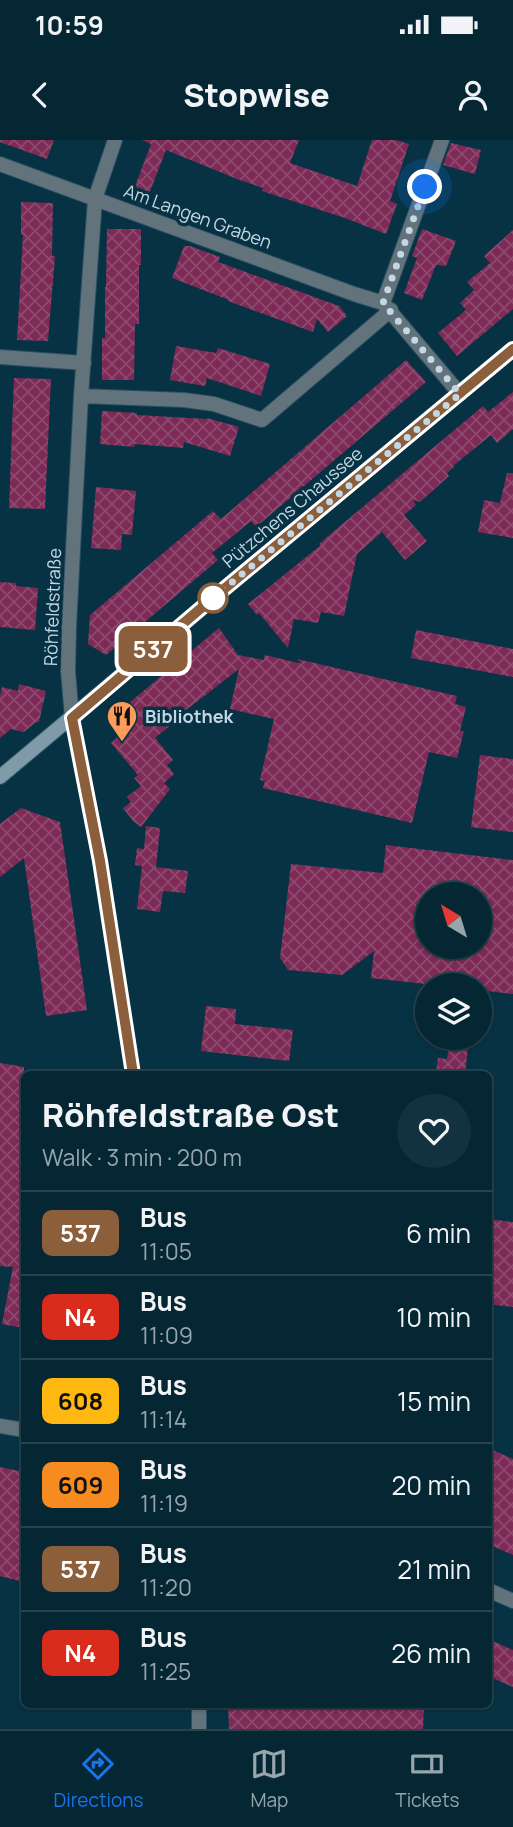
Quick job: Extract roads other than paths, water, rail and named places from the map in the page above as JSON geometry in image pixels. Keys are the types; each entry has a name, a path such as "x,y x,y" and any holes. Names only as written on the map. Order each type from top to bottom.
{"street":[{"name":"Röhfeldstraße","path":"115,140 95,199 81,396 68,671 72,718 100,861 133,1071"},
{"path":"81,396 184,400 214,404 262,420 387,306 442,140"},
{"name":"Am Langen Graben","path":"0,164 387,306"},
{"path":"387,306 460,394"},
{"name":"Pützchens Chaussee","path":"0,777 513,349"},
{"path":"0,357 84,363"},
{"path":"0,1426 21,1430"},
{"path":"492,1592 513,1601"},
{"path":"199,1708 199,1729"}],"place":[{"name":"Bibliothek","path":"122,743"}]}
